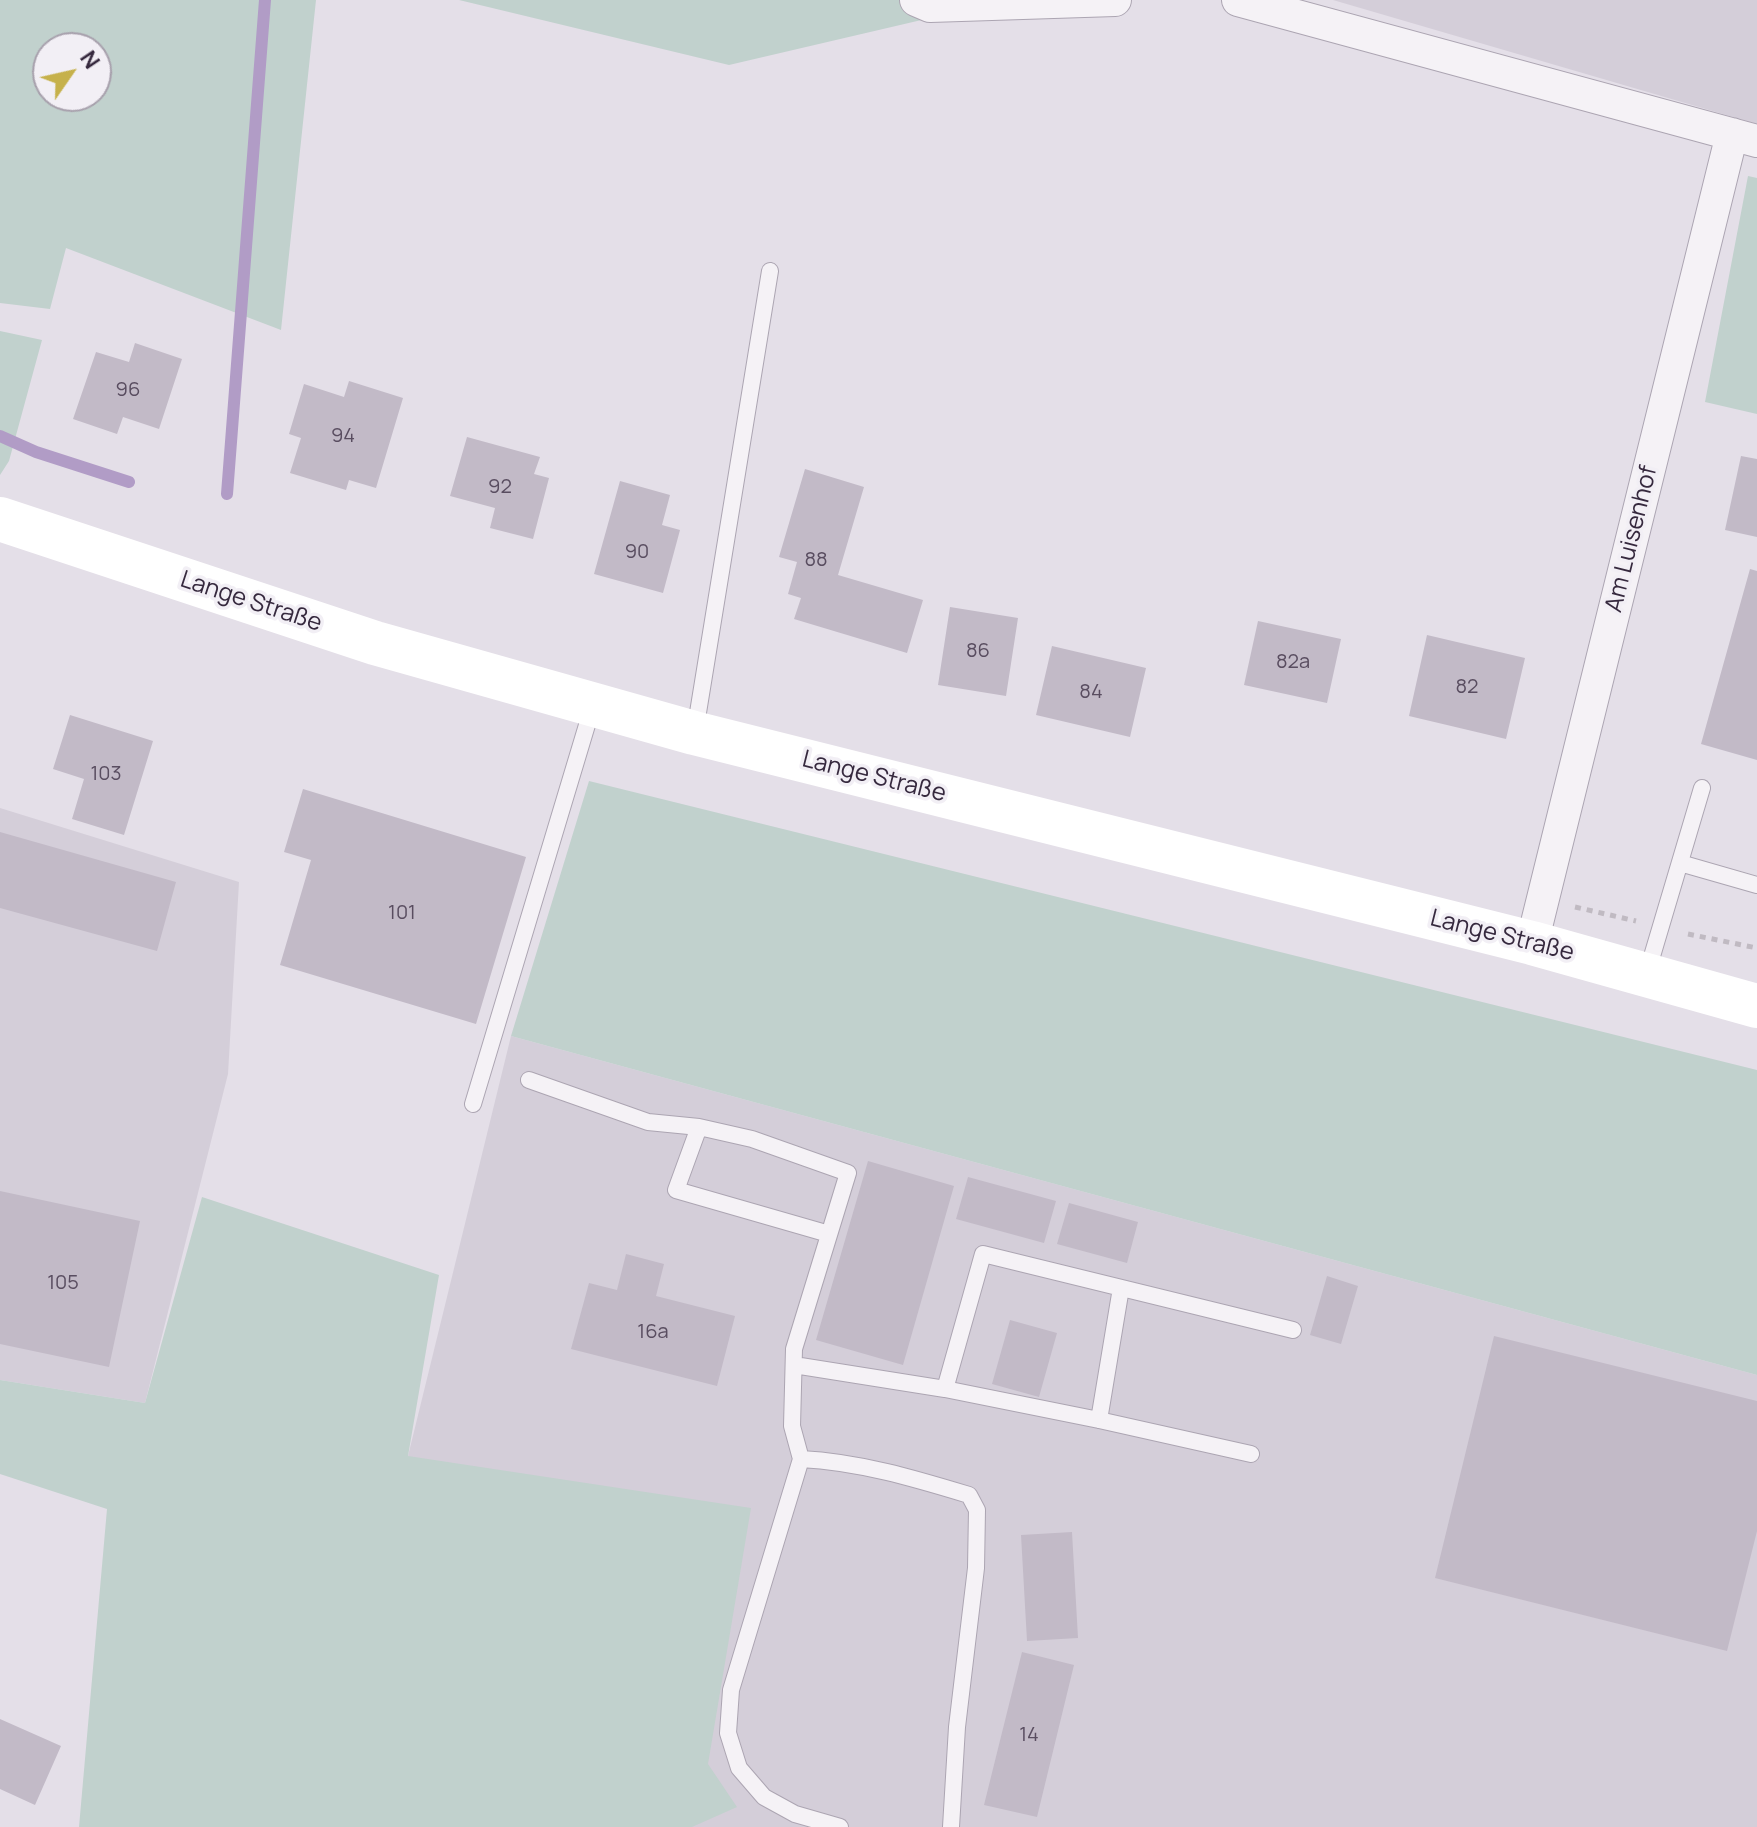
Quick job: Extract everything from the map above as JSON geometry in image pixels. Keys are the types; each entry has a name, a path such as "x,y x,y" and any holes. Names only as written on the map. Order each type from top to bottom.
{"street":[{"path":"916,0 930,6 1115,0"},
{"name":"Am Luisenhof","path":"1238,0 1744,138 1532,943"},
{"name":"Lange Straße","path":"0,519 375,643 694,733 1532,943 1757,1006"}],"lane":[{"path":"694,733 770,271"},
{"path":"473,1104 593,703"},
{"path":"1646,975 1702,788"},
{"path":"1680,863 1757,885"},
{"path":"529,1080 648,1122 699,1127 752,1139 848,1173 794,1349 792,1426 801,1459 731,1690 728,1733 739,1768 764,1797 795,1814 840,1827"},
{"path":"699,1127 676,1190 829,1234"},
{"path":"945,1389 983,1254 1293,1330"},
{"path":"1099,1420 1121,1288"},
{"path":"794,1365 945,1389 1251,1454"},
{"path":"801,1459 835,1461 897,1473 969,1495 977,1510 976,1568 957,1727 951,1827"}],"shaded area":[{"path":"0,0 316,0 281,330 66,248 50,309 0,303"},
{"path":"459,0 1007,0 729,65"},
{"path":"1333,0 1757,0 1757,124"},
{"path":"1748,176 1757,178 1757,414 1705,402"},
{"path":"0,331 42,340 9,461 0,475"},
{"path":"589,781 1757,1070 1757,1375 511,1036"},
{"path":"0,808 239,882 228,1074 145,1403 0,1380"},
{"path":"511,1036 1757,1375 1757,1827 641,1827 408,1456"},
{"path":"202,1197 439,1275 408,1456 751,1508 708,1764 737,1807 692,1827 79,1827 107,1509 0,1474 0,1380 145,1403"}],"building":[{"path":"135,343 182,359 159,429 123,417 117,434 73,419 96,352 129,362"},
{"path":"349,381 403,398 376,488 349,480 346,490 290,473 301,438 289,434 304,384 344,397"},
{"path":"467,437 540,457 534,474 549,478 533,539 490,528 495,508 450,496"},
{"path":"1741,456 1757,459 1757,537 1725,530"},
{"path":"805,469 864,487 838,575 923,600 907,653 794,619 801,598 788,594 797,562 779,557"},
{"path":"620,481 670,495 662,525 680,530 663,593 594,574"},
{"path":"1750,569 1757,571 1757,760 1701,744"},
{"path":"950,607 1018,618 1006,696 938,685"},
{"path":"1258,621 1341,639 1327,703 1244,685"},
{"path":"1427,635 1525,658 1506,739 1409,716"},
{"path":"1052,646 1146,668 1130,737 1036,715"},
{"path":"70,715 153,741 124,835 72,819 84,779 53,769"},
{"path":"303,789 526,857 476,1024 280,965 311,860 284,852"},
{"path":"0,832 176,882 157,951 0,908"},
{"path":"868,1161 954,1186 903,1365 816,1340"},
{"path":"968,1177 1056,1201 1044,1243 956,1219"},
{"path":"0,1191 140,1221 109,1367 0,1344"},
{"path":"1069,1203 1138,1222 1127,1263 1057,1244"},
{"path":"626,1254 664,1264 656,1296 735,1316 717,1386 571,1349 589,1283 617,1290"},
{"path":"1327,1276 1358,1286 1341,1344 1310,1335"},
{"path":"1010,1320 1057,1333 1039,1397 992,1384"},
{"path":"1494,1336 1757,1401 1757,1531 1727,1651 1435,1578"},
{"path":"1072,1532 1078,1638 1027,1641 1021,1535"},
{"path":"1022,1652 1074,1665 1037,1817 984,1805"},
{"path":"0,1719 61,1746 35,1805 0,1789"}],"waterway":[{"path":"227,494 265,0"},
{"path":"0,436 36,452 129,482"}]}
